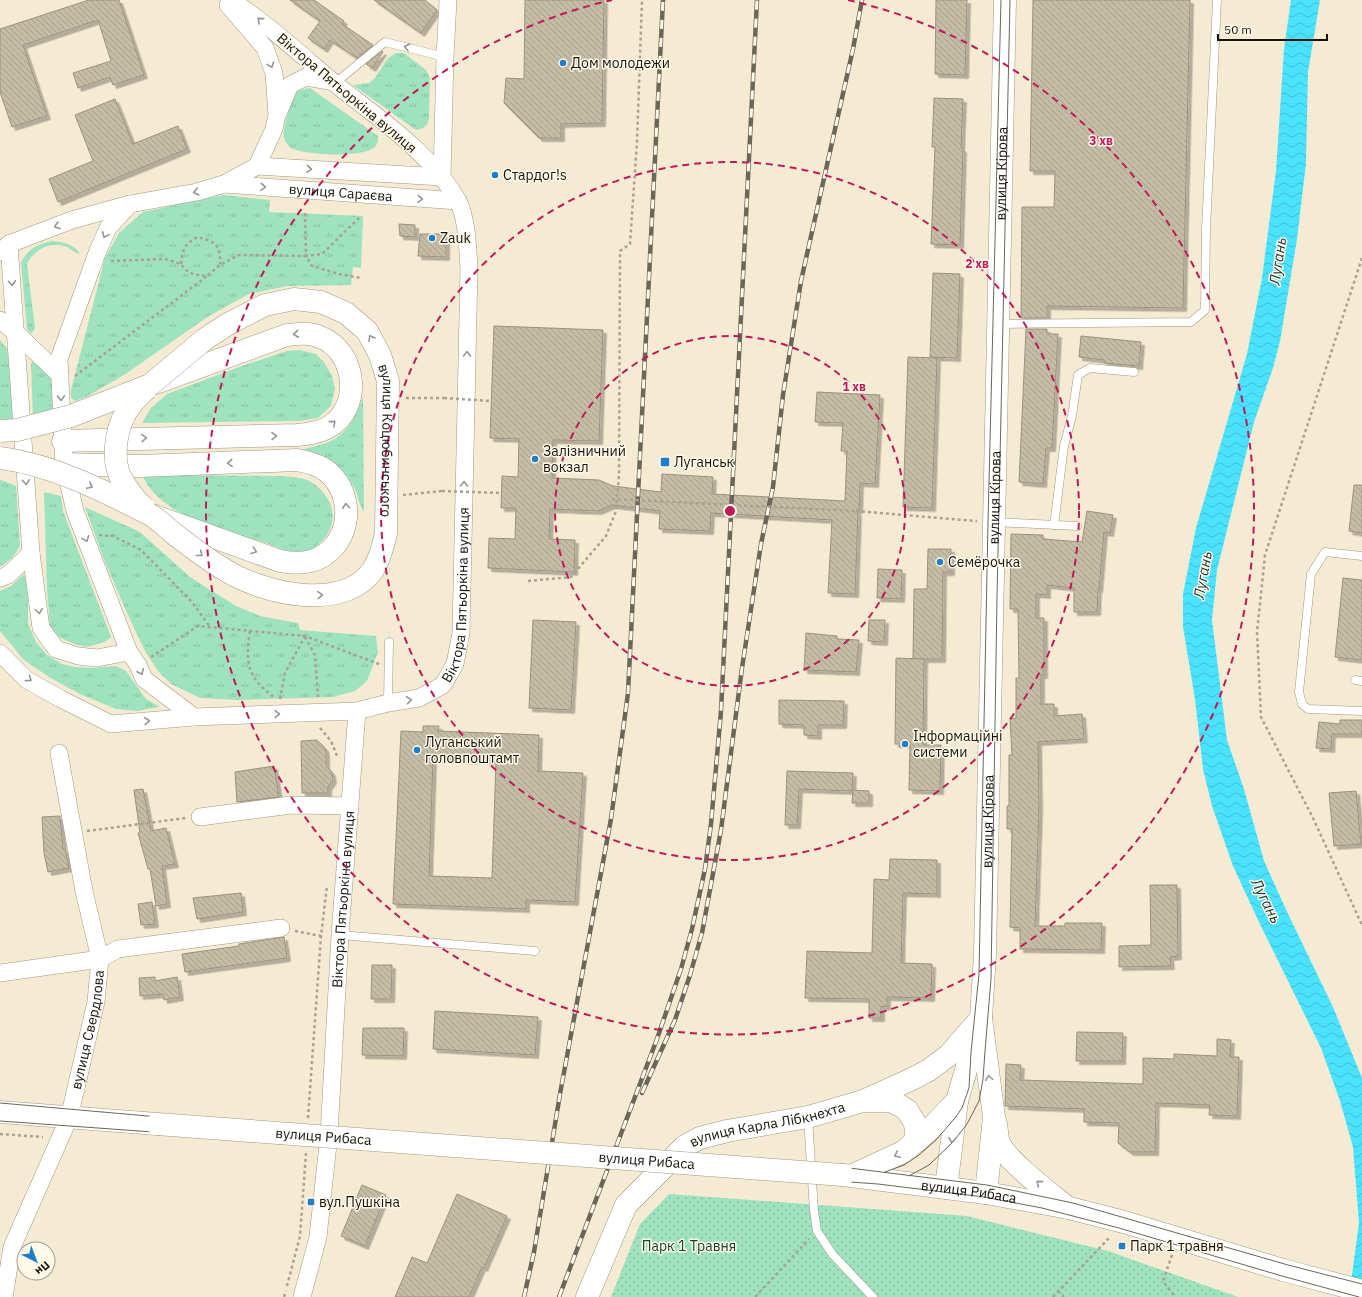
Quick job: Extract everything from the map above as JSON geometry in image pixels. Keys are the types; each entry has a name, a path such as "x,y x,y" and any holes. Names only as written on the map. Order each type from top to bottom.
{"street":[{"path":"224,0 265,48 274,73 277,115"},
{"name":"Віктора Пятьоркіна вулиця","path":"231,0 250,12 335,83 406,139 442,177 458,201 462,211 468,250 469,270 461,633 455,664 443,685 418,698 357,710 340,934 329,1135 319,1229 302,1297"},
{"path":"134,659 78,656 56,649 41,628 31,553 16,333 4,248 72,220 130,204 197,192 224,184 257,166 442,177 448,0"},
{"name":"вулиця Кірова","path":"986,1194 994,1117 981,1018 985,954 1005,0"},
{"path":"257,166 274,129 277,115 290,85 306,76 335,83"},
{"name":"вулиця Сараєва","path":"224,184 458,201"},
{"path":"130,204 108,228 97,253 59,358 67,376 63,441 64,464 75,511 85,538 134,659 144,679 194,716"},
{"name":"вулиця Коцюбинського","path":"0,431 17,430 71,416 150,385 195,346 228,324 265,305 294,299 321,302 346,313 367,331 380,355 388,381 386,533 382,553 372,571 357,584 338,593 291,595 262,587 232,574 207,559 151,515 81,482 48,468 16,460 0,458"},
{"path":"0,320 67,376"},
{"path":"0,327 16,333"},
{"path":"63,441 149,438 313,434 328,428 340,417 348,404 352,388 351,372 344,357 334,345 320,336 304,333 287,335 150,385 131,405 122,420 118,434 116,452 119,474 128,490 138,503 151,515 280,561 296,563 312,561 325,554 336,544 344,530 347,516 346,499 339,484 328,472 313,464 297,460 141,466 64,464"},
{"path":"0,578 8,575 31,553"},
{"path":"0,653 27,680 111,724 194,716 357,710"},
{"name":"вулиця Свердлова","path":"4,1297 12,1247 69,1118 96,1002 100,959 84,891 59,753"},
{"path":"200,817 291,805 350,806"},
{"path":"0,973 100,959 118,949 281,928"},
{"name":"вулиця Кірова","path":"946,1188 957,1101 981,1018"},
{"name":"вулиця Карла Лібкнехта","path":"587,1297 626,1205 685,1146 700,1138 727,1131 808,1117 863,1101 930,1070 949,1055 981,1018"},
{"path":"863,1101 890,1101 907,1110 915,1123 917,1140"},
{"path":"848,1175 903,1152 929,1130 957,1101"},
{"name":"вулиця Рибаса","path":"0,1112 848,1175 946,1188 1068,1208 1124,1222 1284,1270 1362,1291"},
{"path":"994,1117 999,1142 1010,1157 1068,1208"}],"lane":[{"path":"998,324 1192,322 1205,310 1206,229 1217,0"},
{"path":"335,83 385,42 445,57"},
{"path":"1054,525 1064,446 1072,416 1078,375 1090,368 1134,372"},
{"path":"994,522 1077,526"},
{"path":"1362,556 1326,552 1311,574 1299,692 1302,704 1308,709 1362,711"},
{"path":"388,703 389,642"},
{"path":"340,934 535,951"},
{"path":"808,1117 814,1211 817,1231 833,1255 873,1297"}],"path":[{"path":"528,581 571,577 606,536 616,511 619,475 620,251 630,244 637,142 642,0"},
{"path":"305,213 306,256 312,266 339,274 361,278"},
{"path":"67,376 207,276 220,264 238,255 306,256 322,254 361,216"},
{"path":"207,276 194,275 185,271 181,264 182,251 189,242 197,237 217,244 220,254 220,264"},
{"path":"104,261 165,259 181,264"},
{"path":"387,398 444,398 491,401"},
{"path":"387,496 442,491 502,493"},
{"path":"612,499 856,511 994,522"},
{"path":"85,538 101,534 113,536 141,550 192,602 210,627"},
{"path":"134,659 198,626 305,636 389,668"},
{"path":"250,631 247,652 250,670 262,688 280,702 285,673 305,636"},
{"path":"305,636 315,655 318,698"},
{"path":"319,728 331,741 339,760"},
{"path":"74,833 200,817"},
{"path":"308,1125 321,936 327,882"},
{"path":"281,928 321,936 340,934"},
{"path":"0,1134 60,1138"},
{"path":"284,1297 300,1236 306,1149"},
{"path":"1053,1297 1124,1222"},
{"path":"755,1297 817,1231"},
{"path":"1174,1297 1163,1281 1178,1238"},
{"path":"1058,1292 1064,1297"}],"green space":[{"path":"396,53 404,53 426,70 430,78 429,119 426,125 421,129 416,130 353,85 369,83 375,78 388,58"},
{"path":"310,88 378,136 375,147 359,153 322,154 300,151 289,147 284,137 284,133 291,100 300,90"},
{"path":"223,195 270,200 269,212 363,216 361,268 353,267 351,285 287,286 249,294 209,316 124,375 86,397 75,401 71,398 71,390 105,258 119,233 143,212"},
{"path":"52,241 71,246 80,254 65,247 52,245 37,251 30,259 27,264 35,328 33,332 30,333 27,329 21,263 26,254 34,248"},
{"path":"0,340 7,349 10,367 13,422 0,423"},
{"path":"300,350 316,354 324,362 332,376 335,389 331,406 318,418 299,421 142,423 151,408 167,394 287,351"},
{"path":"34,359 53,376 55,412 33,418 31,364"},
{"path":"363,397 364,512 355,489 339,468 325,458 300,450 318,446 341,435 352,420"},
{"path":"142,475 279,476 301,478 310,481 326,496 330,503 333,518 328,533 317,545 307,551 302,552 286,550 218,528 183,514 159,498"},
{"path":"0,480 16,486 20,546 13,557 0,567"},
{"path":"44,492 61,496 63,511 111,637 105,642 87,647 74,644 59,637 50,627 47,589"},
{"path":"85,507 140,532 190,577 236,606 260,616 298,623 300,630 376,636 378,652 367,681 355,691 333,697 237,700 200,698 171,684 158,671 145,651 105,562"},
{"path":"24,574 28,590 28,624 36,642 47,655 62,664 75,667 92,668 116,666 126,671 146,699 160,707 137,711 116,709 80,694 49,677 24,660 0,631 0,591 11,586"},
{"name":"Парк 1 Травня","path":"669,1194 967,1216 1108,1251 1238,1297 611,1297 640,1224"}],"water":[{"name":"Лугань","path":"1291,0 1320,0 1308,72 1306,163 1297,239 1280,341 1273,368 1254,422 1217,570 1212,620 1227,740 1244,789 1264,861 1333,1007 1362,1078 1362,1297 1349,1297 1359,1223 1353,1147 1340,1101 1321,1048 1233,866 1212,806 1203,769 1195,699 1183,627 1183,594 1196,528 1247,354 1262,278 1276,171 1284,49"}],"building":[{"path":"89,0 119,0 144,75 113,85 110,77 78,88 73,73 111,61 98,20 23,45 47,116 12,127 0,92 0,29"},
{"path":"290,0 314,0 344,21 342,24 373,45 357,58 330,40 324,49 308,38 320,21"},
{"path":"374,0 425,0 437,10 421,33"},
{"name":"Дом молодежи","path":"525,0 604,0 602,123 561,124 561,138 539,138 504,103 506,78 524,79"},
{"path":"936,0 967,0 965,75 935,74"},
{"path":"1033,0 1190,0 1183,308 1047,306 1047,318 1021,318 1022,207 1054,207 1055,171 1030,171"},
{"path":"382,51 383,52 372,68 366,64"},
{"path":"934,98 963,99 960,245 931,244 935,147 932,147"},
{"path":"115,99 133,144 178,126 187,149 58,202 49,179 93,161 75,115"},
{"path":"399,224 415,225 415,237 400,236"},
{"path":"420,234 446,234 446,257 418,256"},
{"path":"933,273 960,274 957,358 930,357"},
{"name":"Залізничний вокзал","path":"494,326 603,330 599,441 553,440 552,478 599,480 613,486 661,492 662,474 713,477 712,494 845,501 847,451 841,451 843,423 815,422 817,392 880,395 875,484 860,483 859,510 856,511 858,513 855,594 828,593 832,520 711,513 710,531 659,529 660,511 612,505 598,511 550,509 549,539 575,540 574,572 488,568 489,538 515,539 516,508 501,508 502,476 518,477 519,439 490,438"},
{"path":"1026,329 1047,329 1047,334 1058,334 1052,448 1046,448 1043,484 1019,482"},
{"path":"1081,336 1141,342 1139,366 1104,363 1104,360 1079,357"},
{"path":"908,357 937,358 932,508 903,507"},
{"path":"1354,485 1362,485 1362,533 1349,531"},
{"path":"1087,511 1113,515 1110,533 1104,532 1097,612 1074,612 1074,588 1047,585 1047,595 1036,594 1036,618 1044,618 1044,675 1041,675 1041,704 1054,704 1054,716 1082,714 1084,739 1038,742 1039,807 1035,926 1065,926 1065,923 1102,923 1101,950 1020,949 1020,928 1010,927 1012,829 1007,829 1007,806 1009,806 1009,755 1012,755 1010,719 1016,718 1016,678 1019,678 1018,609 1010,609 1011,534 1043,535 1043,539 1082,542"},
{"path":"928,549 951,549 951,572 943,572 942,659 913,659 914,589 927,589"},
{"path":"878,569 902,570 901,599 877,598"},
{"path":"1343,578 1362,580 1362,660 1335,657"},
{"path":"533,620 576,622 571,710 529,708"},
{"path":"869,620 885,620 884,642 868,641"},
{"path":"806,633 837,636 837,639 859,640 856,672 804,670"},
{"path":"896,658 924,659 923,745 941,745 940,791 909,790 910,744 895,744"},
{"path":"779,700 844,701 843,725 818,725 818,736 804,735 804,725 779,724"},
{"path":"1340,720 1362,720 1362,734 1332,734 1331,749 1316,748 1319,722 1340,724"},
{"path":"423,726 439,726 438,731 539,735 538,771 583,773 575,902 526,900 526,909 393,904 401,731 423,732","holes":["433,759 496,761 492,878 429,876"]},
{"path":"317,740 325,748 326,765 332,773 333,780 328,787 328,793 302,793 301,741"},
{"path":"274,766 279,797 237,802 235,772"},
{"path":"787,771 853,773 852,791 799,789 797,825 785,825"},
{"path":"143,789 151,831 166,828 175,864 162,866 167,904 156,906 150,869 148,869 138,833 140,833 134,790"},
{"path":"853,790 869,791 869,803 852,803"},
{"path":"1356,791 1361,844 1334,846 1329,793"},
{"path":"60,816 63,849 65,849 69,868 48,872 44,853 42,817"},
{"path":"890,859 937,860 937,894 903,893 901,963 932,964 931,998 887,997 887,1007 881,1006 881,1018 869,1018 869,999 805,998 807,951 872,953 874,879 889,880"},
{"path":"1150,885 1177,885 1178,956 1170,957 1171,966 1119,967 1119,946 1151,945"},
{"path":"241,893 243,912 197,919 193,898"},
{"path":"152,902 155,924 141,925 138,904"},
{"path":"284,937 287,958 185,972 182,954 239,946 239,944"},
{"path":"372,965 392,965 391,999 371,999"},
{"path":"155,977 155,981 177,977 180,997 164,1000 163,994 140,996 139,978"},
{"path":"435,1011 538,1017 535,1055 433,1049"},
{"path":"363,1028 404,1028 403,1056 362,1055"},
{"path":"1077,1032 1123,1033 1122,1061 1076,1061"},
{"path":"1217,1039 1231,1040 1230,1057 1239,1057 1237,1116 1209,1115 1210,1105 1156,1103 1155,1152 1130,1152 1118,1143 1119,1123 1084,1122 1084,1109 1005,1106 1006,1064 1021,1065 1020,1080 1143,1084 1143,1058 1174,1059 1174,1054 1217,1056"},
{"path":"362,1185 386,1195 365,1246 341,1236"},
{"path":"457,1194 507,1216 484,1268 482,1267 469,1297 395,1297 412,1257 427,1263"}],"tram line":[{"path":"885,1172 904,1165 919,1155 936,1140 962,1108 969,1088 979,974 988,522 1001,0"},
{"path":"909,1176 929,1165 952,1143 967,1124 979,1101 983,1079 991,979 997,597 1010,0"},
{"path":"0,1103 159,1117 841,1167 987,1185 1073,1203 1288,1265 1362,1284"},
{"path":"0,1121 878,1184 984,1197 1042,1208 1119,1228 1359,1297"}],"railway":[{"path":"524,1297 534,1252 560,1094 611,819 628,693 663,0"},
{"path":"559,1297 657,1039 681,969 692,929 705,869 711,824 721,711 757,0"},
{"path":"642,1093 675,1020 702,933 721,830 742,668 761,544 773,487 783,395 801,281 853,49 862,0"}],"place":[{"name":"Дом молодежи","path":"563,63"},
{"name":"Стардог!s","path":"495,175"},
{"name":"Zauk","path":"432,238"},
{"name":"Залізничний вокзал","path":"535,459"},
{"name":"Луганськ","path":"665,462"},
{"name":"Семёрочка","path":"940,562"},
{"name":"Інформаційні системи","path":"905,744"},
{"name":"Луганський головпоштамт","path":"417,750"},
{"name":"вул.Пушкіна","path":"311,1202"},
{"name":"Парк 1 травня","path":"1122,1246"}]}
